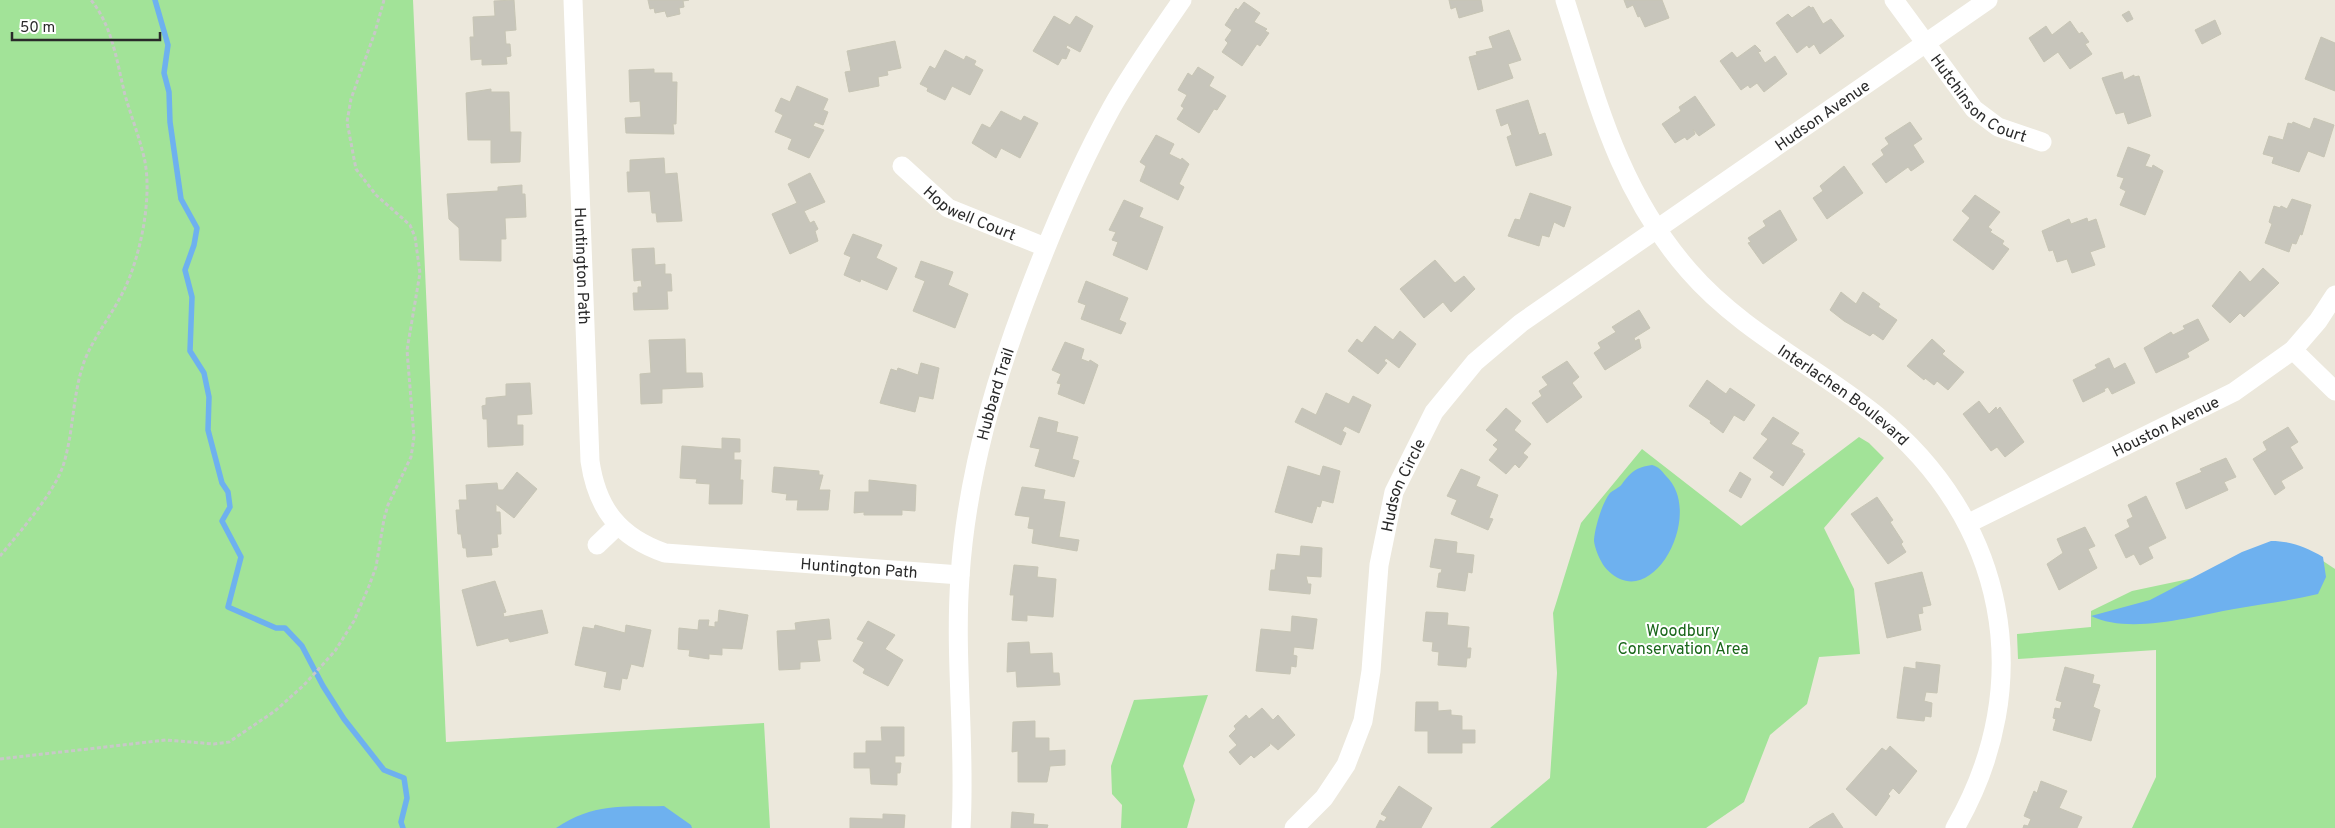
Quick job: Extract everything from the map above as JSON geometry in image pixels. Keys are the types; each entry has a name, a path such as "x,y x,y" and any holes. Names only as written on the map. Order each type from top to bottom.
{"street":[{"name":"Huntington Path","path":"573,0 590,461 598,496 618,525 647,546 682,556 960,575"},
{"name":"Hubbard Trail","path":"961,828 963,764 957,629 966,510 979,448 1011,338 1045,247 1076,177 1112,107 1182,0"},
{"name":"Interlachen Boulevard","path":"1565,0 1612,144 1632,190 1656,230 1690,272 1726,307 1875,414 1907,442 1942,481 1969,523 1988,577 1997,614 2001,646 2000,687 1995,725 1985,762 1970,802 1955,828"},
{"name":"Hutchinson Court","path":"1894,0 1974,109 1998,127 2042,142"},
{"name":"Hudson Avenue","path":"1656,230 1988,0"},
{"name":"Hopwell Court","path":"902,166 948,208 1045,247"},
{"name":"Hudson Circle","path":"1294,828 1324,798 1346,765 1363,720 1371,671 1379,565 1394,492 1434,412 1475,362 1521,323 1656,230"},
{"name":"Houston Avenue","path":"1969,523 2234,392 2293,350 2318,321 2335,295"},
{"path":"2293,350 2335,391"},
{"path":"597,545 618,525"}],"path":[{"path":"0,556 43,500 63,468 68,448 75,396 83,364 94,339 124,291 135,262 141,238 146,200 144,158 107,25 92,0"},
{"path":"0,759 166,740 214,744 229,742 275,711 304,685 335,651 354,620 376,567 388,505 411,457 414,437 406,350 420,273 415,237 410,225 376,195 356,169 347,122 351,99 375,32 384,0"}],"green space":[{"path":"0,0 413,0 446,742 764,723 770,828 0,828"},
{"name":"Woodbury Conservation Area","path":"1859,437 1869,443 1884,458 1824,528 1854,589 1860,654 1819,657 1807,704 1770,735 1744,802 1706,828 1490,828 1550,778 1557,673 1553,613 1581,523 1642,449 1741,526"},
{"path":"2311,553 2335,569 2335,828 2132,828 2156,777 2156,650 2018,659 2017,634 2091,627 2091,611 2132,591"},
{"path":"1208,695 1183,766 1195,800 1187,828 1121,828 1122,805 1112,794 1111,766 1134,700"}],"water":[{"path":"1652,465 1661,470 1676,491 1680,509 1678,528 1672,547 1662,563 1650,575 1635,581 1620,579 1607,569 1597,553 1594,540 1597,522 1610,493 1621,485 1634,471"},
{"path":"2271,541 2298,545 2323,557 2326,577 2318,594 2143,624 2124,624 2091,616 2150,600 2242,552"},
{"path":"664,806 691,825 692,828 556,828 595,810"}],"building":[{"path":"514,0 516,30 505,31 506,44 510,44 511,56 506,57 507,64 482,65 482,59 471,60 470,37 474,37 473,17 495,16 494,1"},
{"path":"648,0 689,0 683,1 684,7 679,8 680,14 667,17 665,11 655,13 654,8 650,9"},
{"path":"1449,0 1481,0 1483,11 1459,18 1456,7 1451,9"},
{"path":"1624,0 1662,0 1669,18 1645,27 1633,5 1627,8"},
{"path":"1244,2 1260,13 1254,22 1267,29 1265,31 1269,33 1260,46 1257,44 1242,66 1222,52 1228,43 1225,40 1232,30 1225,25 1236,8 1238,10"},
{"path":"1809,6 1813,7 1823,24 1831,19 1844,36 1820,54 1814,44 1809,48 1807,45 1797,53 1776,23 1788,14 1792,18"},
{"path":"2129,11 2133,19 2127,22 2122,15"},
{"path":"1054,16 1070,25 1076,16 1093,26 1080,52 1067,45 1066,48 1070,50 1066,59 1062,58 1058,65 1033,51"},
{"path":"2215,20 2221,34 2202,44 2195,30"},
{"path":"2070,21 2079,34 2082,32 2089,42 2085,44 2092,54 2070,69 2058,52 2044,62 2029,38 2046,26 2052,35"},
{"path":"1509,30 1521,60 1508,64 1513,78 1478,90 1469,57 1477,55 1476,52 1493,48 1489,37"},
{"path":"2321,37 2335,43 2335,91 2305,79"},
{"path":"895,41 901,68 887,71 888,75 878,77 879,86 849,92 845,72 851,71 847,51"},
{"path":"1755,45 1761,51 1758,52 1765,63 1775,56 1787,74 1764,92 1757,83 1750,88 1748,85 1741,90 1720,61 1732,52 1737,58"},
{"path":"945,50 964,60 966,56 976,61 974,65 983,70 970,95 952,86 945,100 927,91 928,88 920,84 930,66 935,69"},
{"path":"1198,67 1214,77 1209,86 1226,96 1217,110 1214,109 1199,133 1177,119 1184,108 1181,106 1187,95 1178,90 1188,73 1192,76"},
{"path":"654,69 654,73 672,73 672,82 677,82 676,124 673,124 674,134 626,133 625,118 641,117 640,101 630,102 629,70"},
{"path":"2122,72 2124,80 2134,75 2134,77 2139,76 2151,116 2128,124 2124,112 2116,114 2102,78"},
{"path":"797,86 828,99 823,110 828,112 823,125 815,122 813,126 824,130 809,158 788,149 792,139 775,132 783,115 775,111 781,98 790,102"},
{"path":"491,89 491,92 509,92 510,132 521,132 520,162 491,163 491,140 468,140 466,93"},
{"path":"1695,96 1715,125 1699,136 1693,129 1695,134 1687,140 1685,137 1675,143 1662,124 1681,111 1679,107"},
{"path":"1528,100 1539,135 1545,133 1552,155 1516,166 1507,137 1512,135 1508,123 1501,126 1496,110"},
{"path":"1001,111 1021,121 1024,116 1038,123 1020,158 1001,148 996,158 972,143 982,124 990,128"},
{"path":"2314,118 2334,125 2324,157 2308,151 2299,172 2272,163 2274,157 2263,154 2269,136 2283,140 2288,123 2292,124 2293,122 2310,129"},
{"path":"1910,122 1922,139 1913,145 1924,162 1911,171 1908,167 1886,183 1872,164 1884,155 1881,150 1889,144 1885,138"},
{"path":"1156,135 1174,144 1169,154 1181,160 1182,158 1189,164 1179,184 1184,187 1178,200 1140,181 1146,166 1140,162"},
{"path":"2128,147 2150,155 2145,166 2152,168 2153,165 2163,171 2145,215 2120,205 2126,191 2120,188 2124,178 2117,176"},
{"path":"664,158 665,174 677,173 682,221 657,222 656,213 652,213 650,191 628,192 627,172 630,172 630,160"},
{"path":"1844,166 1863,193 1827,219 1813,198 1823,191 1820,186"},
{"path":"810,173 825,202 804,211 810,223 814,221 818,229 815,231 818,241 790,254 772,214 797,203 788,184"},
{"path":"522,185 522,194 525,194 526,217 505,218 506,239 501,239 501,261 460,260 459,228 449,219 447,194 498,191 498,187"},
{"path":"1530,193 1571,207 1564,227 1554,222 1549,237 1542,235 1539,246 1508,236 1515,219 1520,220"},
{"path":"1975,195 2000,212 1988,227 1992,230 1990,232 2004,241 2002,244 2009,249 1993,270 1953,240 1970,218 1962,211"},
{"path":"2292,199 2311,205 2302,235 2300,234 2296,244 2292,243 2289,252 2265,243 2272,224 2269,222 2274,206 2280,208 2281,206 2287,209"},
{"path":"1124,200 1143,208 1139,217 1163,227 1147,270 1113,255 1118,242 1112,240 1116,232 1109,230"},
{"path":"1780,210 1797,240 1763,264 1748,243 1751,242 1748,238 1766,226 1763,221"},
{"path":"2087,218 2088,222 2096,219 2105,247 2090,252 2095,265 2072,273 2067,259 2057,262 2053,250 2049,251 2042,231 2069,219 2071,224"},
{"path":"853,234 882,245 876,258 897,268 887,290 861,279 860,282 844,275 851,257 844,254"},
{"path":"654,248 655,265 665,264 665,274 671,274 672,291 667,291 668,309 634,310 633,293 638,293 638,287 642,287 641,280 634,281 632,249"},
{"path":"1435,260 1455,283 1464,276 1475,289 1451,312 1443,302 1424,318 1400,289"},
{"path":"921,261 953,272 948,285 968,294 955,328 913,311 925,281 915,277"},
{"path":"2263,268 2279,283 2244,317 2240,313 2230,323 2212,306 2240,271 2250,282"},
{"path":"1086,281 1128,298 1119,320 1126,323 1121,334 1081,319 1086,305 1078,302"},
{"path":"1841,292 1856,304 1863,292 1880,304 1878,307 1897,320 1883,340 1873,333 1870,336 1844,321 1830,310"},
{"path":"1639,310 1650,328 1634,338 1635,341 1639,339 1641,348 1605,370 1594,353 1601,348 1598,343 1616,332 1612,327"},
{"path":"2198,319 2209,340 2187,353 2189,357 2156,373 2144,348 2171,332 2173,335 2185,329 2183,326"},
{"path":"1375,326 1393,340 1400,331 1416,344 1399,368 1386,358 1384,361 1387,363 1378,374 1348,351 1357,339 1362,343"},
{"path":"685,339 686,373 702,373 703,387 662,389 662,403 641,404 640,374 651,373 649,340"},
{"path":"1932,339 1945,351 1942,354 1964,372 1948,390 1937,381 1934,385 1925,378 1924,380 1907,366"},
{"path":"1065,342 1084,349 1081,359 1089,362 1090,360 1098,365 1084,404 1058,394 1061,384 1057,383 1061,374 1052,370"},
{"path":"2109,358 2114,369 2125,363 2135,383 2112,394 2108,387 2104,389 2105,391 2083,402 2073,380 2097,368 2095,365"},
{"path":"1567,361 1579,377 1572,383 1582,397 1547,423 1532,403 1542,396 1539,391 1548,385 1542,377"},
{"path":"921,363 939,368 933,399 919,396 915,412 880,403 891,369 897,371 898,368 918,375"},
{"path":"1707,380 1726,394 1730,388 1755,405 1744,421 1734,415 1723,433 1710,423 1711,421 1689,406"},
{"path":"530,383 532,414 517,415 517,425 523,425 523,445 488,447 487,419 483,419 482,406 486,405 486,398 506,396 506,384"},
{"path":"1326,393 1349,404 1353,396 1371,405 1359,433 1345,426 1342,431 1346,433 1341,445 1295,422 1302,408 1316,415"},
{"path":"1979,401 1989,414 1996,407 1997,410 2000,407 2024,442 2005,457 1997,447 1991,451 1963,414"},
{"path":"1506,408 1521,421 1514,430 1531,444 1523,453 1528,457 1519,468 1515,464 1506,474 1489,460 1498,449 1493,445 1498,440 1486,430"},
{"path":"1039,417 1058,422 1056,432 1078,437 1072,459 1079,461 1074,477 1035,466 1040,449 1030,447"},
{"path":"1773,417 1799,433 1791,444 1803,450 1802,452 1805,454 1783,486 1770,477 1774,472 1753,458 1768,439 1761,434"},
{"path":"2288,427 2298,442 2290,447 2303,468 2281,481 2285,488 2275,495 2253,459 2267,450 2263,442"},
{"path":"722,438 740,439 740,452 734,452 734,460 741,460 740,480 743,480 742,504 709,504 710,484 696,483 697,479 680,478 682,446 722,449"},
{"path":"2226,458 2236,477 2224,482 2228,490 2186,509 2176,483 2202,472 2200,469"},
{"path":"1288,466 1320,476 1323,466 1340,471 1333,503 1322,500 1320,507 1317,506 1312,523 1275,512"},
{"path":"774,467 819,471 819,475 823,475 819,490 830,490 828,510 797,510 798,500 786,500 787,494 772,492"},
{"path":"1461,469 1480,477 1476,486 1498,495 1489,518 1493,519 1488,530 1451,514 1457,500 1447,496"},
{"path":"517,472 537,489 514,518 496,504 496,512 500,512 501,534 497,534 498,547 491,548 492,555 467,557 466,548 463,548 461,534 458,534 456,510 460,510 459,500 467,500 466,485 497,483 498,490 503,490"},
{"path":"1740,472 1751,479 1741,498 1729,491"},
{"path":"869,480 916,485 915,511 902,510 902,515 864,515 864,512 854,513 855,492 869,492"},
{"path":"1022,487 1045,490 1043,499 1065,502 1059,537 1079,540 1077,551 1032,543 1034,529 1028,528 1030,517 1015,515"},
{"path":"2146,496 2166,538 2148,547 2153,558 2140,565 2134,554 2126,558 2115,535 2130,527 2127,520 2133,517 2128,505"},
{"path":"1877,497 1893,520 1890,522 1903,542 1901,544 1906,552 1888,564 1851,514"},
{"path":"2085,527 2095,546 2088,549 2097,568 2059,590 2047,564 2063,553 2057,539"},
{"path":"1435,539 1457,542 1456,553 1474,555 1472,573 1468,572 1465,591 1437,587 1439,573 1441,573 1442,569 1430,567"},
{"path":"1301,546 1322,548 1321,577 1306,576 1308,584 1311,584 1310,594 1269,590 1271,570 1275,570 1277,554 1300,556"},
{"path":"1014,565 1038,567 1037,577 1056,579 1053,617 1027,615 1027,621 1012,620 1014,595 1010,595"},
{"path":"1922,572 1931,605 1922,607 1923,613 1918,614 1921,630 1887,638 1875,583"},
{"path":"495,581 506,612 503,613 504,617 542,610 548,633 510,642 508,638 477,646 462,590"},
{"path":"719,610 748,615 742,649 722,648 722,655 709,654 709,659 689,656 690,650 678,649 679,628 698,630 699,620 709,620 708,626 715,627 715,622 718,622"},
{"path":"1426,612 1448,613 1447,625 1469,627 1467,648 1471,648 1470,658 1467,658 1466,667 1438,665 1439,652 1432,651 1433,642 1423,641"},
{"path":"1292,616 1317,619 1313,649 1294,647 1293,655 1297,656 1296,667 1291,666 1290,674 1256,671 1261,629 1291,632"},
{"path":"829,619 831,639 817,640 820,661 800,662 800,669 779,670 777,631 796,630 795,623"},
{"path":"868,621 895,635 885,649 903,660 888,686 863,673 865,669 853,661 864,642 857,639"},
{"path":"595,625 625,633 626,625 651,630 643,667 631,664 627,679 622,678 620,690 604,687 607,672 575,665 583,627 594,629"},
{"path":"1029,642 1030,654 1052,653 1053,673 1059,673 1060,685 1017,687 1016,671 1007,672 1008,643"},
{"path":"1916,662 1940,665 1937,693 1926,692 1924,701 1932,703 1931,717 1925,716 1924,721 1897,718 1904,667 1916,669"},
{"path":"2065,667 2094,675 2092,683 2100,685 2093,707 2100,710 2091,741 2053,730 2056,719 2053,718 2055,708 2060,709 2062,702 2056,700"},
{"path":"1416,702 1438,702 1438,711 1451,710 1451,715 1462,716 1462,730 1475,730 1475,743 1462,743 1462,753 1428,753 1428,731 1415,731"},
{"path":"1262,708 1273,720 1278,715 1295,735 1278,750 1269,742 1270,745 1254,758 1251,755 1240,765 1229,752 1237,745 1229,736 1236,729 1234,726 1246,715 1249,719"},
{"path":"1035,721 1035,738 1049,738 1049,751 1065,750 1065,765 1050,766 1047,782 1018,782 1018,751 1012,752 1013,722"},
{"path":"881,727 904,727 904,756 895,756 895,763 901,763 900,773 897,773 897,785 871,784 870,768 854,768 854,753 866,753 866,741 882,741"},
{"path":"1890,746 1917,771 1899,794 1893,788 1888,794 1890,796 1876,816 1846,789 1882,748 1886,751"},
{"path":"2041,781 2067,791 2059,808 2082,817 2077,828 2023,828 2024,825 2028,826 2031,819 2024,816 2034,791 2037,793"},
{"path":"1399,786 1432,808 1421,828 1376,828 1380,820 1384,822 1387,817 1381,814"},
{"path":"1012,812 1034,814 1033,824 1048,825 1047,828 1011,828"},
{"path":"1833,813 1843,828 1809,828 1816,823"},
{"path":"883,814 905,815 904,828 850,828 850,818 883,819"}],"waterway":[{"path":"155,0 168,45 164,73 169,92 170,122 181,199 197,228 194,245 185,270 192,297 190,351 204,373 209,397 208,430 222,483 228,492 230,507 222,521 241,557 228,607 276,628 285,628 302,646 323,686 344,719 384,770 404,778 407,798 401,822 403,828"}]}
